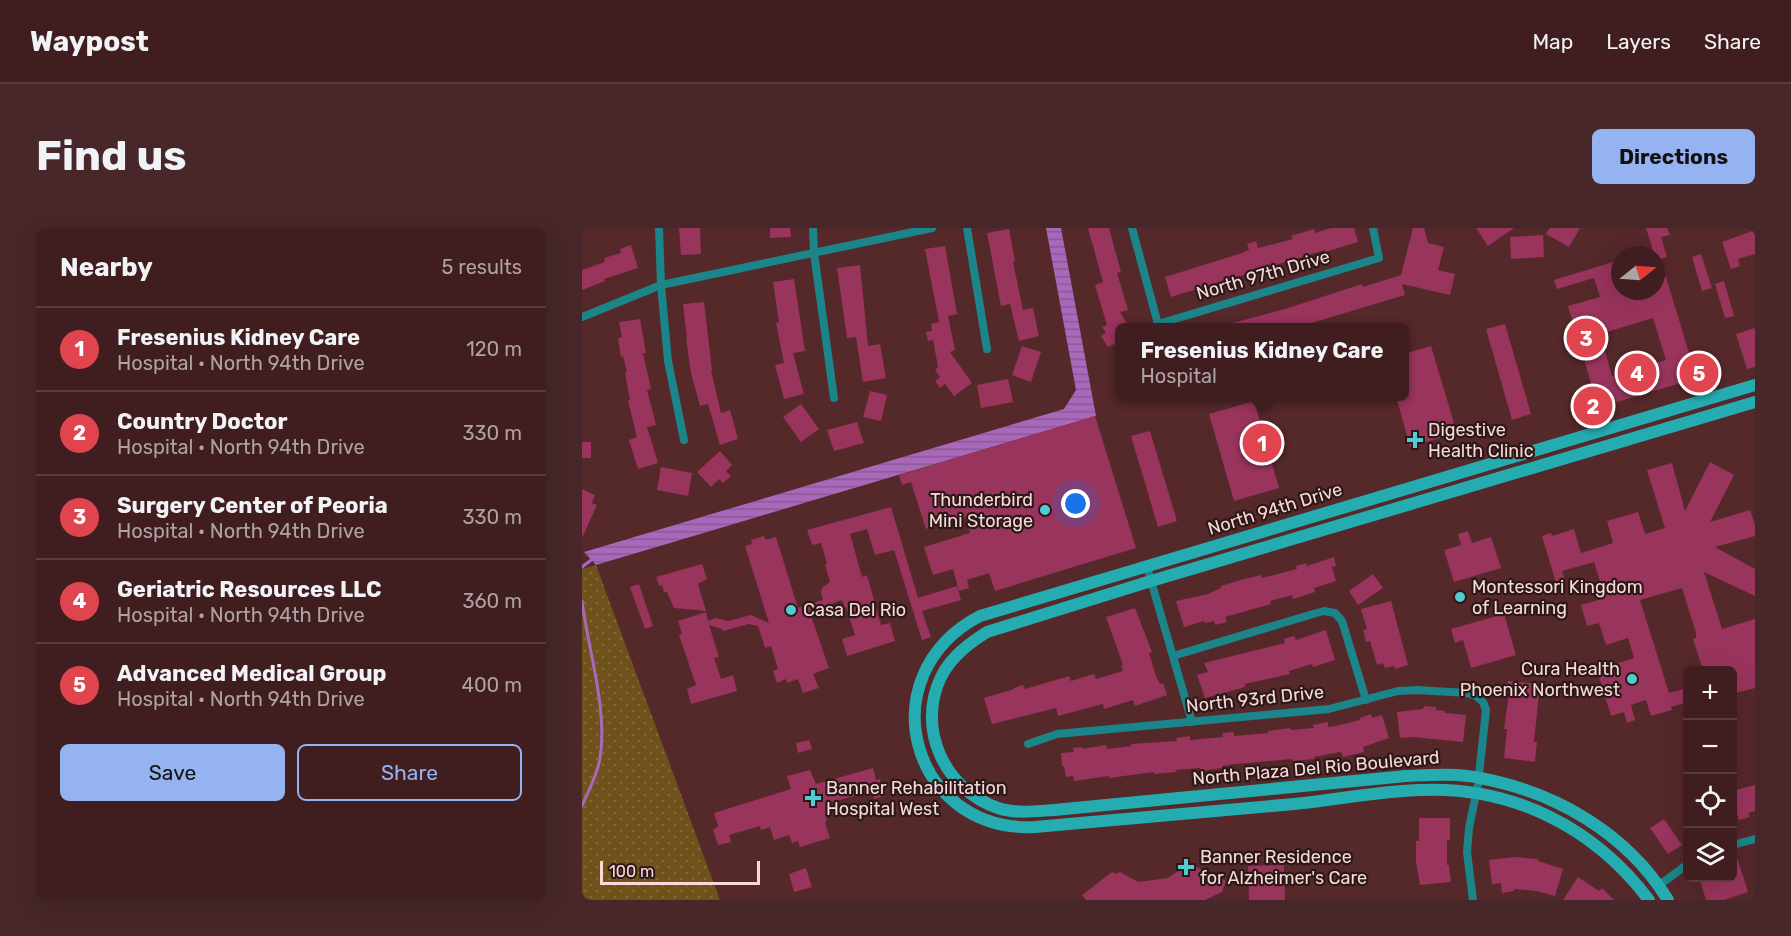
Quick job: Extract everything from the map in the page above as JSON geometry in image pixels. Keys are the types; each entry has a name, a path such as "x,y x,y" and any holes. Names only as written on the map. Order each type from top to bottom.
{"street":[{"path":"659,228 668,361 684,441"},
{"path":"813,228 814,253 834,398"},
{"path":"582,317 662,285 932,228"},
{"path":"967,228 987,349"},
{"name":"North 97th Drive","path":"1132,228 1158,323"},
{"name":"North 97th Drive","path":"1161,323 1379,258 1373,228"},
{"name":"North 94th Drive","path":"929,770 916,736 914,722 916,700 927,666 938,648 969,622 993,611 1755,385"},
{"name":"North 94th Drive","path":"942,762 932,727 934,702 941,677 955,656 987,632 1151,581 1755,402"},
{"path":"1384,495 1388,511"},
{"path":"1147,567 1192,722"},
{"path":"1173,656 1324,611 1335,613 1342,621 1366,700"},
{"name":"North 93rd Drive","path":"1028,744 1057,735 1329,709 1398,691 1436,690 1467,693 1483,702 1485,710 1478,777"},
{"name":"North Plaza Del Rio Boulevard","path":"942,762 953,777 986,803 1001,809 1018,811 1063,809 1406,776 1441,774 1478,777 1528,790 1590,821 1636,860 1668,900"},
{"name":"North Plaza Del Rio Boulevard","path":"929,770 953,799 978,818 1000,825 1021,828 1420,790 1476,794 1529,807 1560,820 1616,863 1649,900"},
{"path":"1473,900 1467,852 1478,777"},
{"path":"1581,834 1590,821"},
{"path":"1737,844 1755,839"},
{"path":"1658,886 1683,868"}],"shaded area":[{"path":"1046,228 1061,228 1096,416 596,565 584,552 1064,409 1076,390"},
{"path":"596,565 720,900 582,900 582,569"}],"building":[{"path":"679,228 700,228 701,254 681,255"},
{"path":"770,228 790,228 791,237 770,238"},
{"path":"1088,228 1109,228 1121,272 1117,273 1128,310 1120,312 1127,323 1115,323 1115,346 1114,344 1108,347 1101,336 1106,333 1102,327 1107,325 1095,285 1103,282"},
{"path":"1331,228 1354,228 1358,242 1171,297 1165,277 1242,253 1249,250 1247,244 1256,241 1258,248 1293,239 1291,236 1314,229 1315,233"},
{"path":"1413,228 1424,228 1428,243 1444,247 1438,270 1455,274 1450,295 1402,284 1405,295 1311,323 1232,323 1362,284 1363,287 1401,275"},
{"path":"1476,228 1514,228 1488,246"},
{"path":"1550,228 1580,228 1569,247 1546,234"},
{"path":"1646,228 1667,228 1670,235 1661,237 1664,246 1652,246"},
{"path":"1009,229 1023,310 1033,308 1039,336 1019,341 1010,304 1001,306 987,233"},
{"path":"1755,230 1755,254 1738,259 1740,266 1731,269 1722,242"},
{"path":"1543,235 1544,257 1511,259 1510,237"},
{"path":"631,245 638,268 604,279 605,281 582,290 582,270 605,262 604,258 621,253 620,249"},
{"path":"945,246 957,314 948,316 955,350 950,352 972,383 954,396 945,384 940,388 935,381 940,377 935,370 938,367 933,340 928,341 926,332 932,331 931,324 939,322 925,249"},
{"path":"1701,254 1712,288 1702,291 1692,257"},
{"path":"1611,263 1611,300 1665,300 1666,277 1689,353 1696,350 1704,376 1590,410 1582,385 1591,383 1568,306 1600,297 1594,278 1557,289 1554,280","holes":["1653,318 1666,360 1612,376 1600,334"]},
{"path":"860,265 868,346 880,344 886,378 863,382 856,337 847,338 837,268"},
{"path":"794,279 805,351 793,353 804,394 784,399 775,365 784,363 776,323 779,322 773,282"},
{"path":"1724,281 1734,316 1725,318 1715,284"},
{"path":"704,302 711,370 721,413 730,410 738,439 720,445 708,404 700,406 691,373 686,339 683,304"},
{"path":"640,319 646,353 643,353 651,389 647,390 656,425 647,427 658,463 638,469 629,440 637,437 628,401 630,400 625,373 627,372 623,356 621,357 618,338 622,337 619,322"},
{"path":"1505,324 1531,414 1512,420 1486,329"},
{"path":"1755,328 1755,367 1747,369 1736,334"},
{"path":"1022,346 1041,352 1031,382 1012,375"},
{"path":"1431,346 1457,433 1410,447 1397,401 1409,401 1409,353"},
{"path":"1008,379 1013,402 981,408 977,385"},
{"path":"870,391 887,395 881,421 863,417"},
{"path":"1254,401 1279,488 1234,501 1209,414"},
{"path":"801,404 819,429 801,442 783,417"},
{"path":"1095,416 1136,548 995,591 989,573 967,580 969,588 959,591 953,569 933,575 924,547 970,533 965,517 926,529 911,482 902,485 899,475"},
{"path":"857,422 864,443 834,451 827,430"},
{"path":"1150,431 1177,521 1158,527 1131,436"},
{"path":"582,442 591,442 591,458 582,458"},
{"path":"720,451 732,465 726,471 731,476 723,483 719,479 711,487 697,472"},
{"path":"1710,462 1734,475 1710,522 1750,510 1755,525 1755,536 1715,547 1755,569 1755,596 1704,572 1722,629 1755,619 1755,688 1737,693 1737,666 1702,666 1693,639 1696,638 1696,633 1682,588 1640,600 1669,693 1683,689 1683,703 1671,707 1672,710 1651,716 1646,700 1631,705 1635,720 1627,723 1624,712 1611,716 1597,670 1634,658 1628,638 1606,645 1599,623 1587,626 1581,605 1605,598 1594,562 1562,571 1565,580 1556,583 1542,536 1551,533 1552,536 1574,529 1581,553 1613,543 1607,521 1638,512 1645,534 1665,528 1647,470 1672,463 1685,511"},
{"path":"661,467 692,473 688,496 657,490"},
{"path":"582,489 595,495 592,503 597,505 582,538"},
{"name":"Casa Del Rio","path":"891,507 918,598 957,586 961,600 922,611 931,637 922,640 894,550 875,555 867,529 850,534 862,577 867,575 881,625 890,623 895,641 847,656 842,639 855,635 843,602 841,600 810,613 829,668 813,674 819,688 803,693 798,679 787,683 786,679 777,683 773,671 778,669 771,646 765,648 758,626 749,624 723,631 709,625 719,657 714,658 721,679 733,675 737,691 691,704 687,689 696,685 679,635 682,634 678,621 706,612 708,621 716,618 728,621 751,615 769,623 745,546 752,544 751,540 764,536 766,540 776,537 798,608 823,600 822,588 830,582 821,543 812,545 807,530"},
{"path":"1468,531 1472,543 1491,537 1501,568 1454,582 1444,550 1461,545 1458,534"},
{"path":"1334,557 1336,566 1332,567 1336,581 1314,588 1315,592 1293,599 1292,595 1270,601 1271,604 1225,617 1227,622 1215,625 1214,621 1205,623 1204,621 1184,627 1176,601 1208,594 1221,586 1241,580 1261,575 1262,578 1297,569 1296,566 1306,563 1307,566"},
{"path":"702,564 707,579 698,584 706,611 674,608 667,592 664,592 662,585 659,586 656,577"},
{"path":"1373,574 1383,588 1358,605 1349,591"},
{"path":"639,584 653,626 645,629 630,587"},
{"path":"1391,601 1408,665 1395,669 1394,666 1385,668 1383,663 1377,665 1370,641 1366,642 1363,630 1367,629 1361,609"},
{"path":"1135,608 1152,652 1149,653 1156,676 1160,684 1163,683 1167,695 1135,706 1133,700 1104,709 1103,704 1058,716 1056,708 992,724 984,698 1023,685 1025,689 1069,676 1071,681 1094,674 1096,679 1123,671 1121,666 1123,665 1106,617"},
{"path":"1504,614 1516,655 1471,668 1463,640 1455,643 1451,629"},
{"path":"1326,630 1335,660 1313,667 1312,664 1289,671 1290,674 1245,684 1245,687 1205,698 1197,675 1208,672 1204,663 1285,643 1284,639 1294,636 1296,640"},
{"path":"1508,681 1540,684 1534,742 1537,742 1535,762 1504,758"},
{"path":"1424,706 1436,707 1436,710 1445,711 1445,713 1466,715 1463,742 1413,737 1400,738 1397,712 1423,709"},
{"path":"1371,714 1372,718 1382,715 1389,738 1363,747 1364,752 1343,757 1341,752 1314,757 1314,759 1236,764 1201,771 1200,768 1074,781 1073,776 1066,777 1064,766 1062,766 1061,753 1074,752 1073,748 1082,747 1082,749 1106,745 1107,749 1131,746 1131,744 1177,741 1176,738 1190,736 1190,740 1223,737 1222,733 1234,732 1234,736 1268,733 1268,731 1290,728 1291,730 1314,728 1313,725 1328,722 1328,727 1360,720"},
{"path":"809,740 812,749 798,753 796,743"},
{"path":"873,768 876,780 880,779 885,796 874,799 872,791 825,804 827,820 825,822 830,838 800,847 798,841 792,843 789,835 774,840 770,827 761,830 760,826 729,835 731,842 718,845 713,830 718,826 714,813 791,789 787,776 810,770 816,784"},
{"path":"1755,785 1755,811 1748,813 1750,817 1739,820 1737,814 1737,790"},
{"path":"1419,818 1450,818 1447,865 1449,865 1451,882 1420,885 1416,861"},
{"path":"1664,819 1682,845 1668,854 1650,828"},
{"path":"1516,857 1538,859 1538,861 1563,869 1555,896 1537,891 1514,889 1514,891 1502,893 1501,883 1492,884 1489,860"},
{"path":"1737,857 1748,892 1724,900 1706,900 1701,882 1737,882"},
{"path":"1192,865 1226,881 1222,892 1205,900 1086,900 1082,895 1112,872 1116,874 1120,872 1138,882 1168,878 1185,866 1189,868"},
{"path":"1284,865 1285,900 1249,900 1248,866"},
{"path":"806,868 812,887 794,892 789,874"},
{"path":"1578,877 1599,891 1602,888 1614,900 1563,900"}],"waterway":[{"path":"582,567 594,558"},
{"path":"582,601 599,700 602,739 597,770 582,806"}],"place":[{"name":"Surgery Center of Peoria","path":"1586,338"},
{"name":"Geriatric Resources LLC","path":"1637,373"},
{"name":"Advanced Medical Group","path":"1699,373"},
{"name":"Country Doctor","path":"1593,406"},
{"name":"Digestive Health Clinic","path":"1415,440"},
{"name":"Fresenius Kidney Care","path":"1262,443"},
{"name":"Thunderbird Mini Storage","path":"1045,510"},
{"name":"Montessori Kingdom of Learning","path":"1460,597"},
{"name":"Casa Del Rio","path":"791,610"},
{"name":"Cura Health Phoenix Northwest","path":"1632,679"},
{"name":"Banner Rehabilitation Hospital West","path":"813,798"},
{"name":"Banner Residence for Alzheimer's Care","path":"1186,867"}]}
